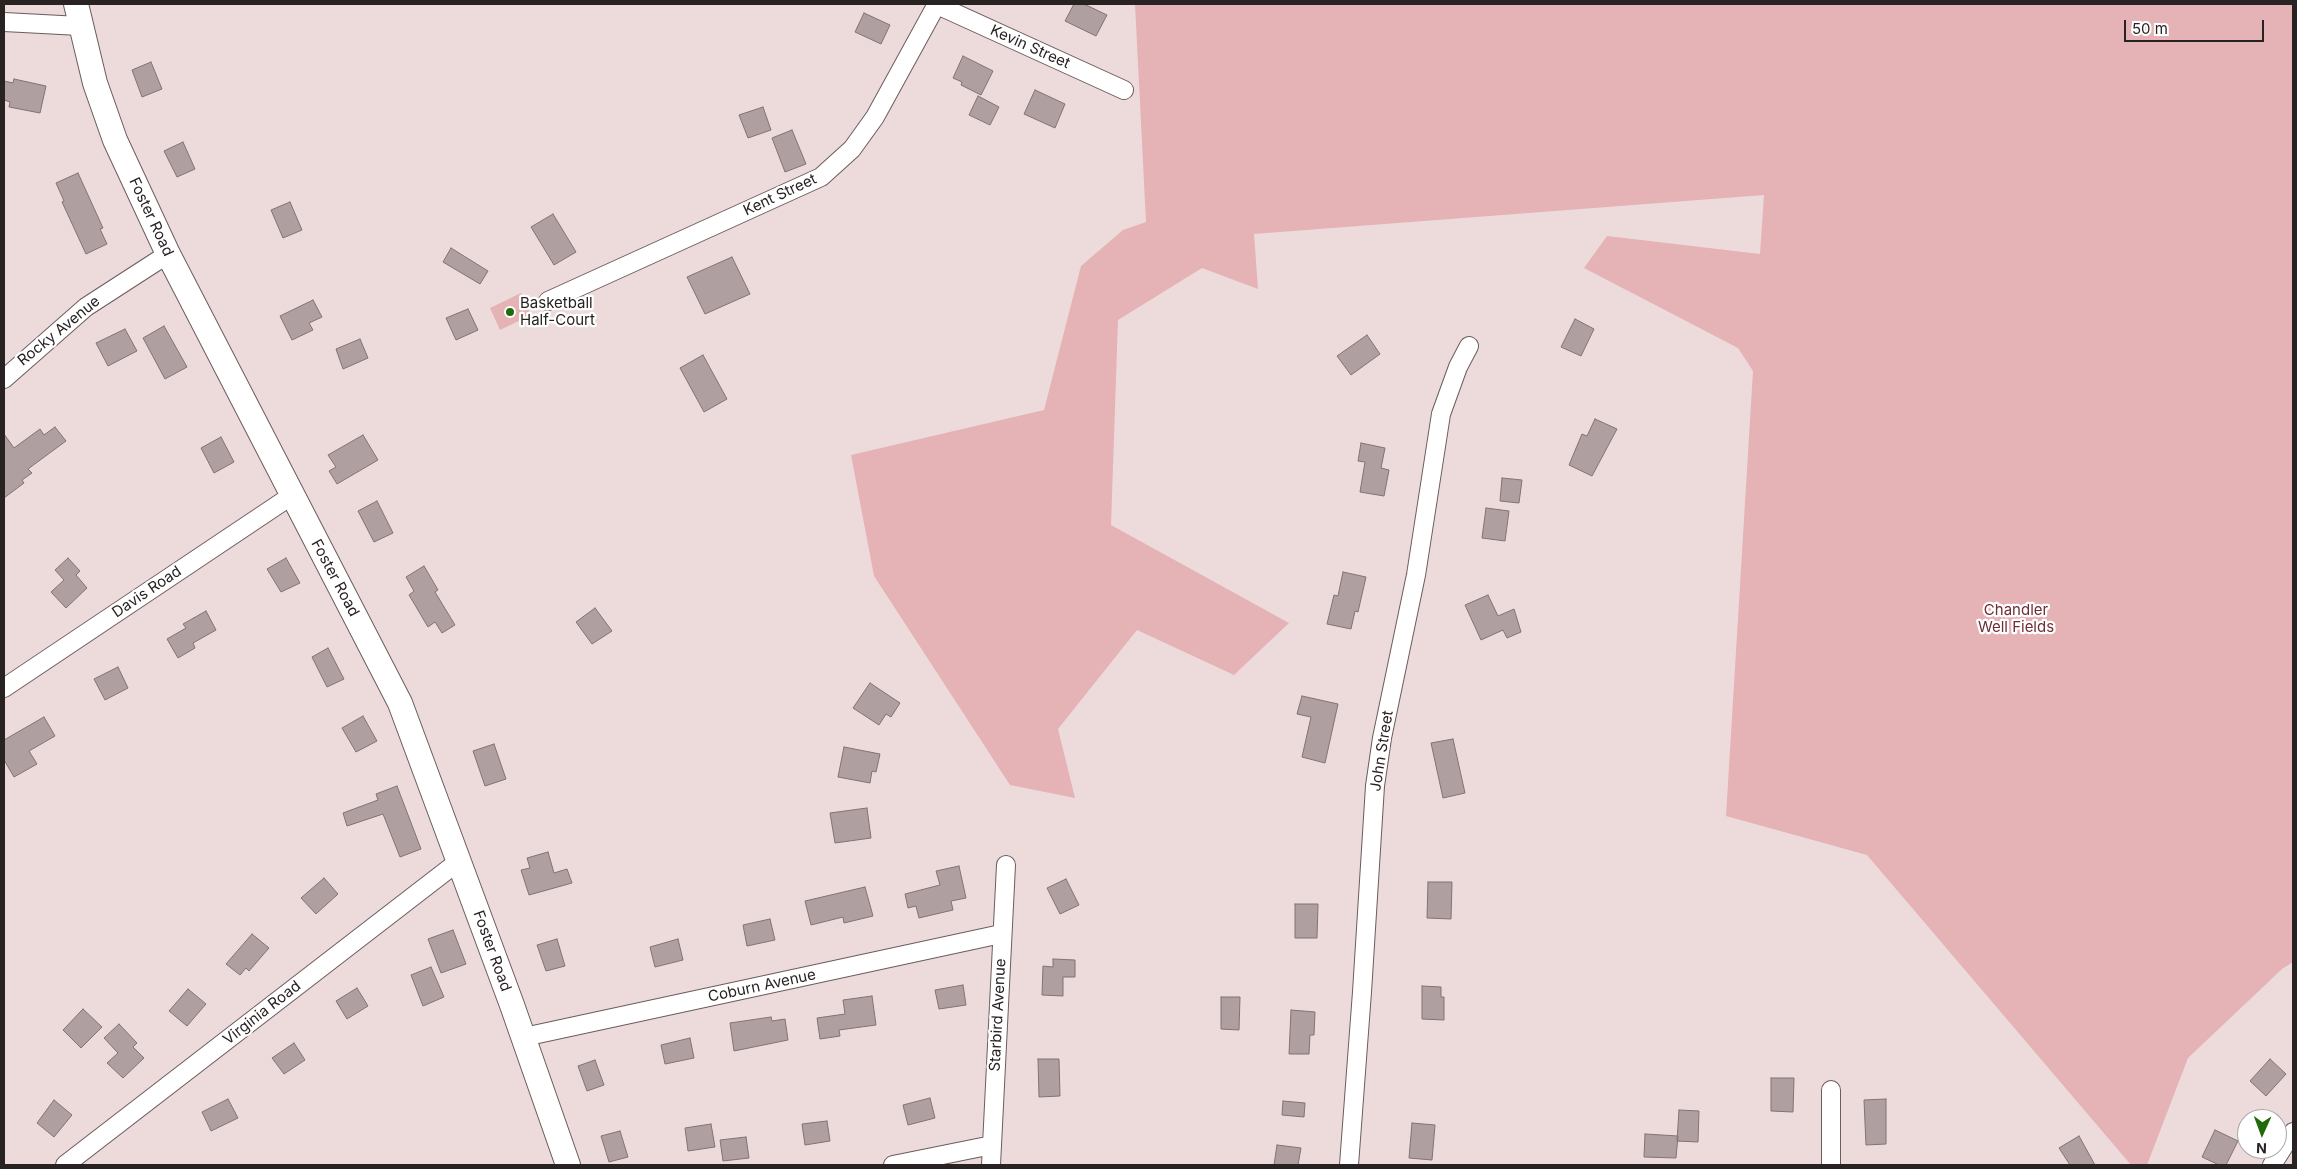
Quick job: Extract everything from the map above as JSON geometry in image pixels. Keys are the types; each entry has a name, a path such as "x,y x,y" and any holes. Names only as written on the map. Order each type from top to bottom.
{"street":[{"name":"Kevin Street","path":"936,4 1124,90"},
{"name":"Kent Street","path":"548,301 821,177 852,149 875,117 936,4"},
{"path":"4,22 78,15"},
{"name":"Foster Road","path":"78,15 95,83 115,140 168,254 400,703 524,1038 568,1165"},
{"name":"Rocky Avenue","path":"4,379 86,307 168,254"},
{"name":"John Street","path":"1348,1165 1362,992 1375,786 1382,738 1416,575 1441,414 1458,368 1470,346"},
{"name":"Davis Road","path":"4,688 292,496"},
{"name":"Virginia Road","path":"66,1165 459,861"},
{"name":"Starbird Avenue","path":"991,1165 1001,934 1006,865"},
{"name":"Coburn Avenue","path":"524,1038 1001,934"},
{"path":"1831,1090 1831,1165"},
{"path":"2272,1165 2293,1132"},
{"path":"893,1165 992,1145"}],"green space":[{"name":"Chandler Well Fields","path":"1135,4 2293,4 2293,962 2282,969 2188,1058 2147,1165 2131,1165 1867,855 1726,816 1753,371 1738,348 1584,268 1607,236 1760,254 1764,195 1254,234 1258,289 1202,268 1118,320 1111,525 1289,623 1234,675 1137,630 1058,729 1075,798 1010,785 874,576 851,455 1044,410 1081,266 1123,230 1146,222"},
{"name":"Basketball Half-Court","path":"521,293 531,315 500,330 490,308"}],"building":[{"path":"1074,4 1084,4 1107,15 1096,36 1065,21"},
{"path":"864,13 890,25 881,44 855,32"},
{"path":"963,56 993,71 981,95 961,85 962,82 953,78"},
{"path":"151,62 162,89 142,97 132,70"},
{"path":"14,79 46,86 40,113 9,107 10,102 4,100 4,81 13,83"},
{"path":"1035,90 1065,104 1055,128 1024,114"},
{"path":"978,96 999,107 990,125 969,115"},
{"path":"763,107 771,130 748,138 739,115"},
{"path":"792,130 806,164 785,172 772,138"},
{"path":"183,142 195,169 177,177 164,151"},
{"path":"78,173 103,228 100,229 107,244 86,254 62,202 64,201 56,183"},
{"path":"290,202 302,230 283,238 271,210"},
{"path":"553,214 576,252 554,265 531,227"},
{"path":"451,248 488,271 480,284 443,262"},
{"path":"732,257 750,294 705,314 687,277"},
{"path":"313,300 322,317 309,323 313,330 292,340 280,316"},
{"path":"468,309 478,330 456,340 446,318"},
{"path":"1575,319 1594,329 1581,356 1561,347"},
{"path":"164,326 187,367 165,379 143,338"},
{"path":"125,329 137,351 108,366 96,343"},
{"path":"1367,335 1380,354 1351,375 1337,356"},
{"path":"360,339 368,358 343,369 336,349"},
{"path":"703,355 727,399 704,412 680,368"},
{"path":"1595,419 1617,429 1592,476 1569,465 1582,434 1587,436"},
{"path":"55,427 66,441 28,469 32,473 22,480 24,483 4,498 4,434 14,448 40,429 44,435"},
{"path":"363,435 378,460 337,484 329,471 336,467 328,455"},
{"path":"221,437 234,462 214,473 201,448"},
{"path":"1361,443 1385,448 1381,468 1389,470 1384,496 1360,492 1365,462 1358,461"},
{"path":"1502,478 1522,480 1519,503 1500,501"},
{"path":"377,501 393,533 374,542 358,511"},
{"path":"1486,508 1509,511 1505,541 1482,538"},
{"path":"68,558 80,571 76,575 87,588 66,608 51,592 64,580 55,570"},
{"path":"286,558 300,583 281,592 267,569"},
{"path":"424,566 438,590 435,592 455,625 442,633 435,622 428,627 409,595 414,591 406,577"},
{"path":"1343,572 1366,577 1358,612 1355,611 1351,629 1327,624 1334,595 1338,596"},
{"path":"1488,595 1498,616 1514,609 1521,632 1507,638 1503,630 1481,640 1465,605"},
{"path":"595,608 612,631 592,644 576,622"},
{"path":"206,611 216,630 193,643 195,648 178,658 167,639 186,628 183,624"},
{"path":"328,648 344,679 327,687 312,657"},
{"path":"118,667 128,688 105,700 94,679"},
{"path":"870,683 900,703 891,717 886,714 879,725 853,708"},
{"path":"1302,696 1338,704 1325,763 1302,757 1311,717 1297,714"},
{"path":"363,716 377,741 356,752 342,728"},
{"path":"44,717 55,736 29,751 37,764 14,777 4,760 4,740"},
{"path":"1453,739 1465,793 1443,798 1431,743"},
{"path":"494,744 506,779 485,786 473,751"},
{"path":"844,747 880,754 876,772 872,771 870,783 838,777"},
{"path":"397,786 421,849 400,857 383,814 347,826 343,813 378,800 376,794"},
{"path":"867,808 871,838 835,843 830,813"},
{"path":"548,852 554,873 567,869 572,883 529,895 521,870 530,868 527,858"},
{"path":"959,866 966,898 951,901 953,910 919,918 916,906 908,908 905,894 940,885 936,871"},
{"path":"324,878 338,894 316,914 301,898"},
{"path":"1066,879 1079,905 1060,914 1047,888"},
{"path":"1428,882 1452,882 1451,919 1427,918"},
{"path":"865,887 873,916 844,923 843,917 811,925 805,901"},
{"path":"1295,904 1318,904 1317,938 1295,938"},
{"path":"770,919 775,940 747,946 743,925"},
{"path":"453,930 466,964 441,973 428,939"},
{"path":"252,934 269,948 249,971 246,968 240,975 226,964"},
{"path":"557,939 565,966 546,971 537,945"},
{"path":"678,939 683,960 655,967 650,947"},
{"path":"1053,959 1075,960 1075,977 1063,977 1063,996 1042,995 1043,966 1053,967"},
{"path":"431,967 444,997 423,1006 411,975"},
{"path":"963,985 966,1005 939,1009 935,990"},
{"path":"1422,986 1441,987 1441,997 1444,997 1444,1020 1422,1019"},
{"path":"357,988 368,1006 347,1019 336,1001"},
{"path":"188,989 206,1004 187,1026 169,1011"},
{"path":"872,996 876,1025 839,1030 840,1036 820,1039 817,1018 845,1014 843,1000"},
{"path":"1221,997 1240,997 1239,1030 1221,1029"},
{"path":"83,1009 102,1027 81,1048 63,1030"},
{"path":"1291,1010 1315,1012 1314,1035 1310,1035 1309,1054 1289,1054"},
{"path":"771,1017 772,1021 785,1019 788,1040 734,1051 730,1023"},
{"path":"119,1024 137,1043 133,1047 144,1058 123,1078 107,1063 118,1053 104,1038"},
{"path":"690,1038 694,1058 665,1064 661,1045"},
{"path":"294,1043 305,1060 284,1074 272,1058"},
{"path":"1038,1059 1059,1059 1060,1096 1039,1097"},
{"path":"2270,1059 2286,1074 2266,1096 2250,1081"},
{"path":"595,1060 604,1085 587,1091 578,1066"},
{"path":"1771,1078 1794,1078 1793,1112 1771,1111"},
{"path":"930,1098 935,1118 908,1125 903,1105"},
{"path":"228,1099 238,1118 211,1131 202,1112"},
{"path":"1886,1099 1886,1144 1866,1145 1864,1100"},
{"path":"54,1100 72,1115 54,1137 37,1123"},
{"path":"1283,1101 1305,1103 1304,1117 1282,1115"},
{"path":"1679,1110 1699,1111 1698,1142 1677,1141"},
{"path":"827,1121 830,1141 805,1145 802,1124"},
{"path":"1412,1123 1435,1125 1432,1160 1409,1158"},
{"path":"711,1124 715,1147 688,1151 685,1128"},
{"path":"2215,1130 2237,1141 2226,1165 2219,1165 2202,1157"},
{"path":"620,1131 628,1157 609,1162 601,1136"},
{"path":"1645,1134 1678,1136 1676,1158 1644,1157"},
{"path":"2079,1136 2095,1165 2070,1165 2059,1148"},
{"path":"746,1137 749,1158 723,1161 720,1140"},
{"path":"1277,1145 1301,1148 1298,1165 1274,1165"}],"place":[{"name":"Basketball Half-Court","path":"510,312"}]}
